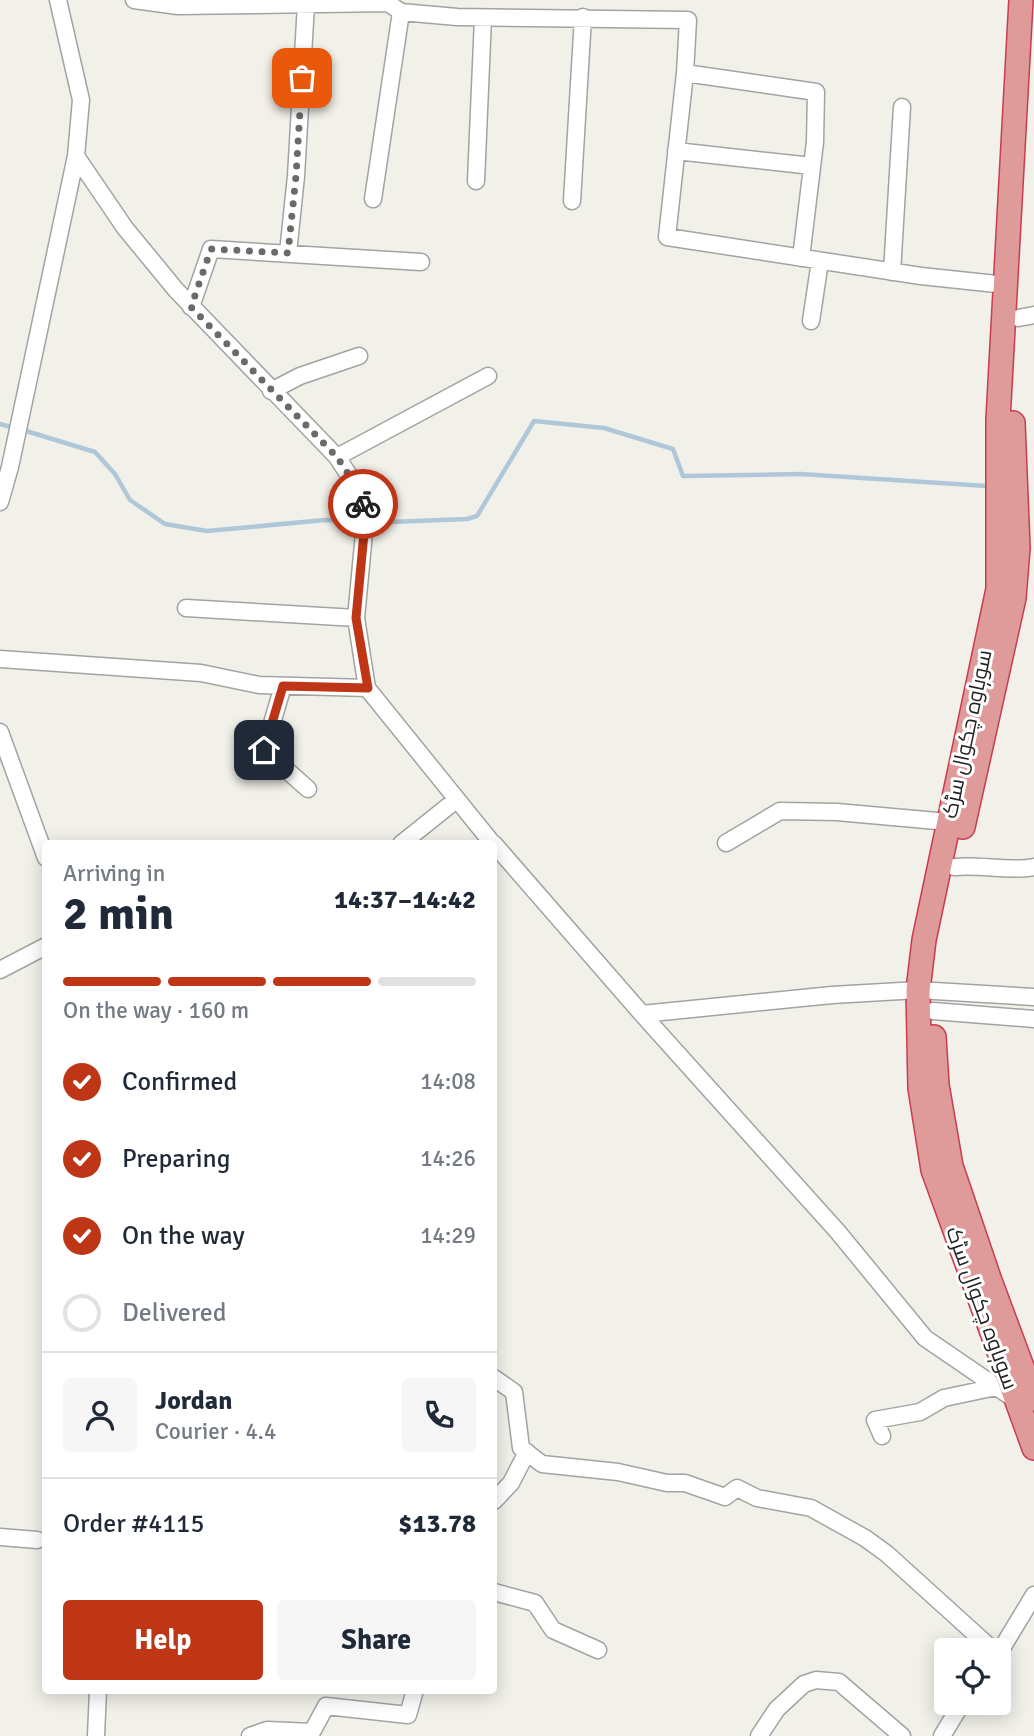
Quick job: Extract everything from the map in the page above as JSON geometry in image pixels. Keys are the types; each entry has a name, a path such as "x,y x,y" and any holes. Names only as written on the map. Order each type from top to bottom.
{"highway":[{"name":"سوہاوہ چکوال سڑک","path":"1021,0 998,420 998,590 924,940 937,1085 951,1166 989,1278 1015,1395 1034,1448"},
{"path":"928,997 1014,598 1018,506 1012,416 1026,316 1034,35"}],"street":[{"path":"0,502 76,156 81,100 58,0"},
{"path":"134,0 178,6 392,5 483,18 688,20 685,73 667,237 892,272 1006,285"},
{"path":"288,253 296,176 306,4"},
{"path":"373,199 392,5"},
{"path":"572,201 583,17"},
{"path":"476,181 483,18"},
{"path":"685,73 816,92 812,166 801,258"},
{"path":"892,272 902,107"},
{"path":"676,151 812,166"},
{"path":"76,156 125,228 191,307 337,457 358,489 366,512 356,618 368,688 490,840"},
{"path":"191,307 211,249 421,262"},
{"path":"811,321 820,261"},
{"path":"271,391 300,376 359,356"},
{"path":"337,457 488,376"},
{"path":"186,608 356,618"},
{"path":"0,659 201,673 259,685 368,688"},
{"path":"283,686 264,750 308,789"},
{"path":"0,732 42,847"},
{"path":"406,840 456,800"},
{"path":"726,844 780,811 837,812 948,822"},
{"path":"497,849 838,1232 925,1338 1015,1395"},
{"path":"954,867 977,864 1024,869 1034,867"},
{"path":"0,970 42,948"},
{"path":"642,1014 832,995 1034,997"},
{"path":"928,997 1034,1019"},
{"path":"497,1380 514,1392 522,1448 541,1464 618,1472 667,1483 685,1483 725,1497 737,1488 757,1498 811,1508 836,1520 887,1554 982,1638"},
{"path":"882,1436 875,1420 920,1412 944,1398 1015,1395"},
{"path":"497,1498 511,1483 527,1452"},
{"path":"0,1537 37,1540"},
{"path":"497,1593 535,1603 553,1630 598,1650"},
{"path":"1008,1638 1034,1595"},
{"path":"760,1736 777,1709 804,1684 828,1680 839,1682 902,1736"},
{"path":"96,1736 98,1694"},
{"path":"250,1736 267,1730 312,1732 326,1706 408,1715 414,1694"},
{"path":"942,1736 955,1715"}],"waterway":[{"path":"23,430 95,452 115,474 130,500 165,524 207,531 325,520 390,522 467,519 477,516 534,421 604,428 673,449 683,476 801,474 986,486"},
{"path":"0,424 14,428"}],"way so far":[{"path":"302,78 288,253 211,249 191,307 337,457 358,489 363,504"}],"route":[{"path":"264,750 283,686 368,688 356,618 366,512 363,504"}]}
